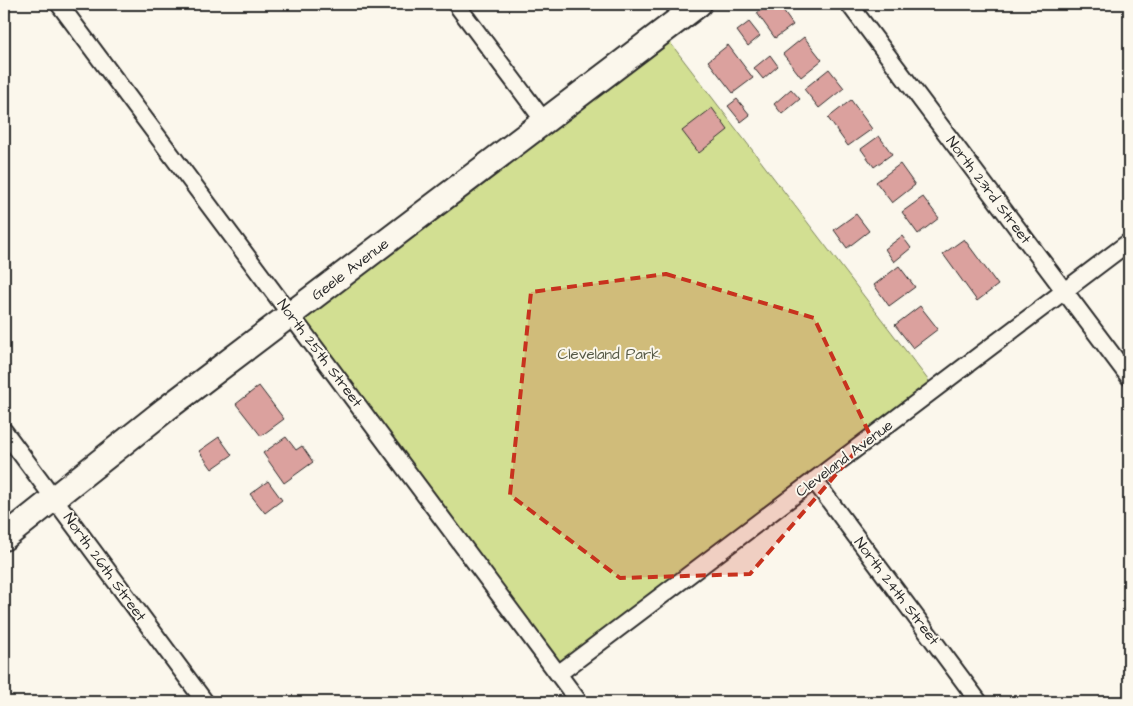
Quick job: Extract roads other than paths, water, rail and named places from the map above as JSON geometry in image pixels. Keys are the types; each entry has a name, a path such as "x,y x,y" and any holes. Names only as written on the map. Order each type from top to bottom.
{"street":[{"name":"North 25th Street","path":"59,4 580,702"},
{"path":"456,4 544,121"},
{"name":"Geele Avenue","path":"4,538 166,409 699,4"},
{"name":"North 23rd Street","path":"849,4 1129,377"},
{"name":"Cleveland Avenue","path":"558,674 1129,242"},
{"name":"North 26th Street","path":"4,431 205,702"},
{"name":"North 24th Street","path":"814,480 979,702"}],"park label":[{"name":"Cleveland Park","path":"609,354"}]}
